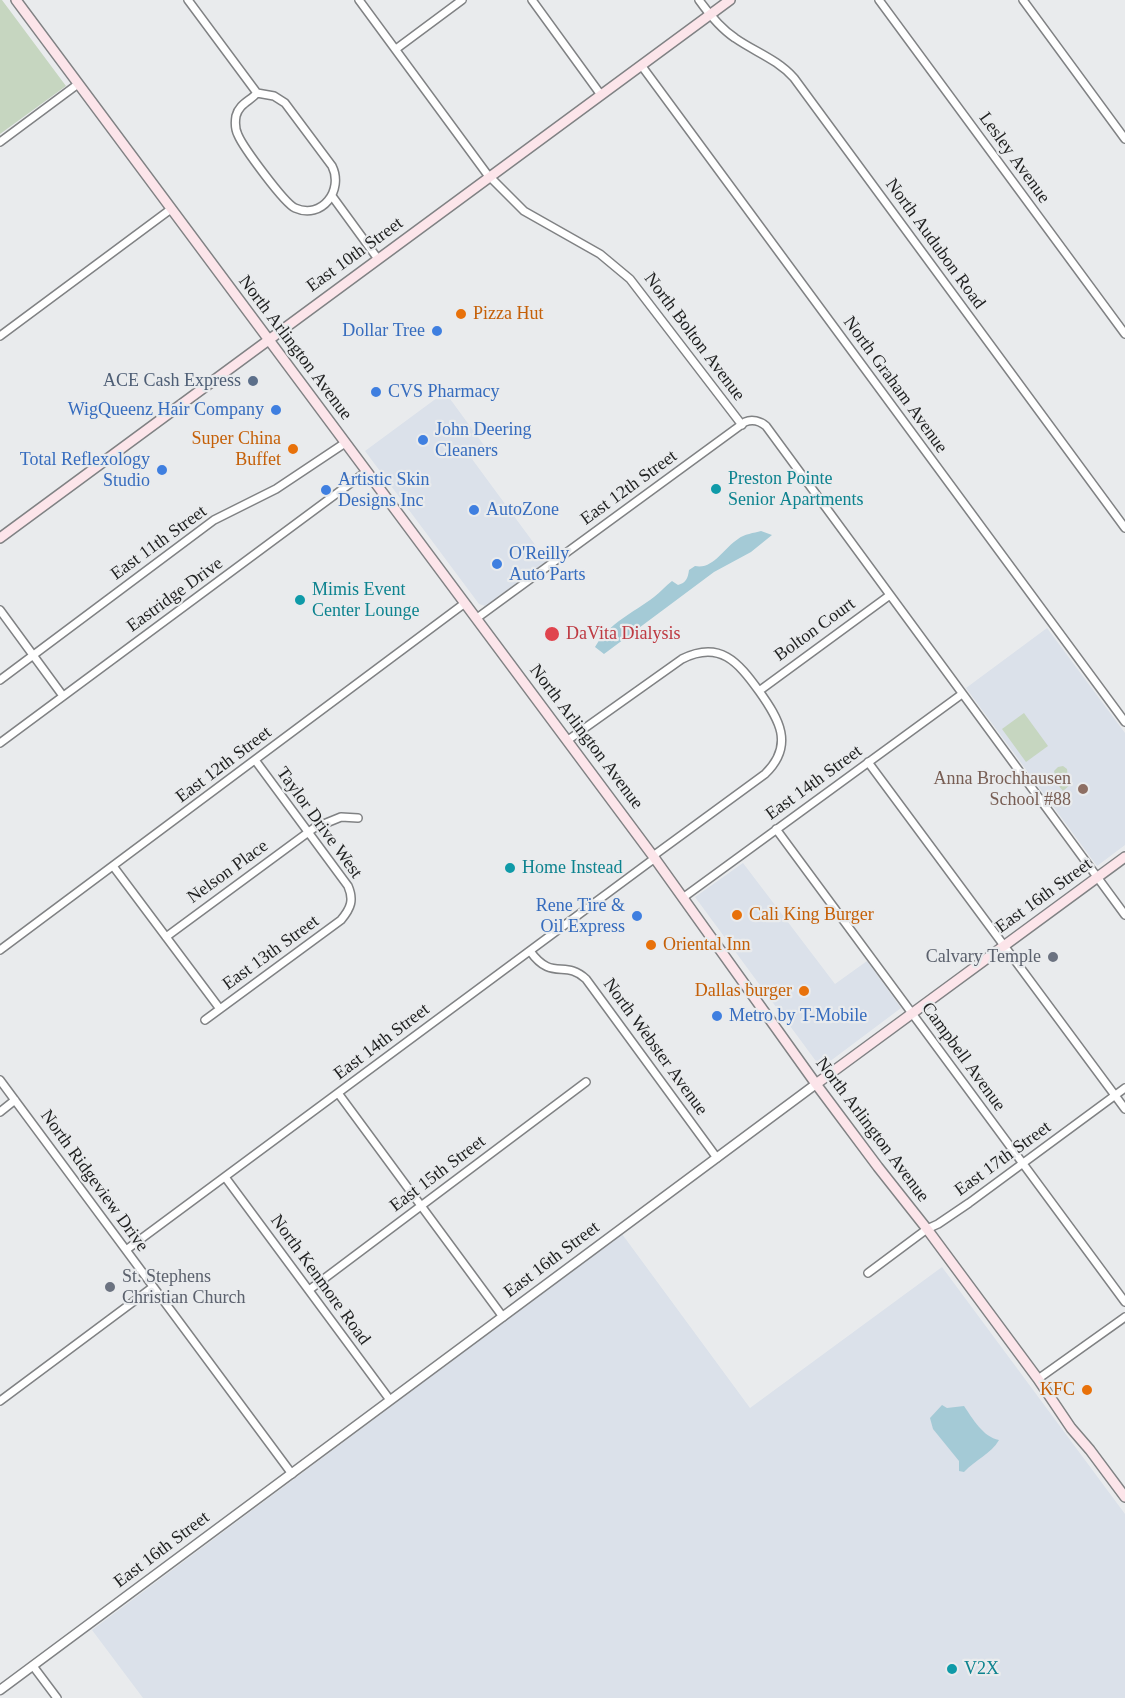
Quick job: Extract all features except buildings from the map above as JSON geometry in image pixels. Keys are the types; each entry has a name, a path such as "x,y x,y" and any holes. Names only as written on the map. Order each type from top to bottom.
{"main road":[{"name":"North Arlington Avenue","path":"16,0 684,897 816,1084 927,1229 1071,1428 1125,1497"},
{"name":"East 10th Street","path":"0,538 730,0"},
{"name":"East 16th Street","path":"816,1084 1125,857"}],"street":[{"path":"188,0 257,93 274,96 285,103 332,166 336,183 332,196 325,204 312,210 294,207 283,198 238,134 236,117 240,107 257,93"},
{"name":"North Bolton Avenue","path":"359,0 490,177 524,211 600,254 630,279 742,424 755,421 766,426 1125,915"},
{"path":"396,49 462,0"},
{"path":"532,0 601,95"},
{"name":"North Audubon Road","path":"699,0 710,15 732,36 772,59 794,78 1125,528"},
{"name":"Lesley Avenue","path":"879,0 1125,334"},
{"path":"1023,0 1125,139"},
{"name":"North Graham Avenue","path":"641,65 1125,722"},
{"path":"0,142 78,84"},
{"path":"332,196 378,259"},
{"path":"0,336 171,209"},
{"name":"East 12th Street","path":"477,618 742,424"},
{"name":"East 11th Street","path":"0,680 214,520 276,489 345,443"},
{"name":"Eastridge Drive","path":"0,743 367,471"},
{"name":"Bolton Court","path":"759,691 890,595"},
{"name":"East 12th Street","path":"0,950 465,603"},
{"path":"0,610 63,696"},
{"name":"East 14th Street","path":"126,1250 765,774 776,760 781,743 780,726 775,713 742,668 729,658 712,652 695,653 682,659 567,740"},
{"name":"East 14th Street","path":"684,897 963,694"},
{"name":"Taylor Drive West","path":"255,760 348,886 351,907"},
{"path":"868,762 1125,1109"},
{"name":"Nelson Place","path":"166,937 319,825 341,817 358,818"},
{"name":"Campbell Avenue","path":"776,829 1125,1302"},
{"path":"113,866 220,1009"},
{"name":"East 13th Street","path":"205,1020 341,920 351,907"},
{"name":"North Webster Avenue","path":"530,951 538,962 546,967 554,970 571,970 586,979 717,1158"},
{"name":"North Ridgeview Drive","path":"0,1080 292,1474"},
{"name":"East 15th Street","path":"309,1290 586,1082"},
{"name":"East 16th Street","path":"0,1690 816,1084"},
{"name":"East 17th Street","path":"868,1273 927,1229 969,1203 1125,1088"},
{"path":"338,1093 503,1317"},
{"path":"0,1112 15,1100"},
{"name":"North Kenmore Road","path":"225,1177 390,1400"},
{"path":"0,1401 153,1287"},
{"path":"1038,1380 1125,1317"},
{"path":"33,1666 57,1698"}],"shaded area":[{"path":"445,392 486,448 472,459 547,561 485,606 479,604 365,451"},
{"name":"Anna Brochhausen School #88","path":"1047,628 1125,733 1125,845 1097,866 966,688"},
{"path":"743,863 835,984 867,961 901,1008 821,1068 695,897"},
{"path":"622,1234 750,1408 942,1267 1125,1514 1125,1698 143,1698 92,1630"}],"green space":[{"path":"0,0 66,86 0,134"},
{"path":"1024,713 1048,746 1026,762 1002,729"},
{"path":"1063,766 1067,769 1071,784 1063,791 1058,785 1054,771"}],"water":[{"path":"761,531 772,535 751,552 714,572 604,654 595,647 614,625 654,597 672,581 678,585 683,583 689,570 695,566 713,562 740,537"},
{"path":"942,1405 947,1408 964,1406 983,1431 999,1440 992,1449 964,1472 959,1471 959,1461 933,1429 930,1418"}],"place":[{"name":"Pizza Hut","path":"461,314"},
{"name":"Dollar Tree","path":"437,331"},
{"name":"ACE Cash Express","path":"253,381"},
{"name":"CVS Pharmacy","path":"376,392"},
{"name":"WigQueenz Hair Company","path":"276,410"},
{"name":"John Deering Cleaners","path":"423,440"},
{"name":"Super China Buffet","path":"293,449"},
{"name":"Total Reflexology Studio","path":"162,470"},
{"name":"Preston Pointe Senior Apartments","path":"716,489"},
{"name":"Artistic Skin Designs Inc","path":"326,490"},
{"name":"AutoZone","path":"474,510"},
{"name":"O'Reilly Auto Parts","path":"497,564"},
{"name":"Mimis Event Center Lounge","path":"300,600"},
{"name":"DaVita Dialysis","path":"552,634"},
{"name":"Anna Brochhausen School #88","path":"1083,789"},
{"name":"Home Instead","path":"510,868"},
{"name":"Cali King Burger","path":"737,915"},
{"name":"Rene Tire & Oil Express","path":"637,916"},
{"name":"Oriental Inn","path":"651,945"},
{"name":"Calvary Temple","path":"1053,957"},
{"name":"Dallas burger","path":"804,991"},
{"name":"Metro by T-Mobile","path":"717,1016"},
{"name":"St. Stephens Christian Church","path":"110,1287"},
{"name":"KFC","path":"1087,1390"},
{"name":"V2X","path":"952,1669"}]}
